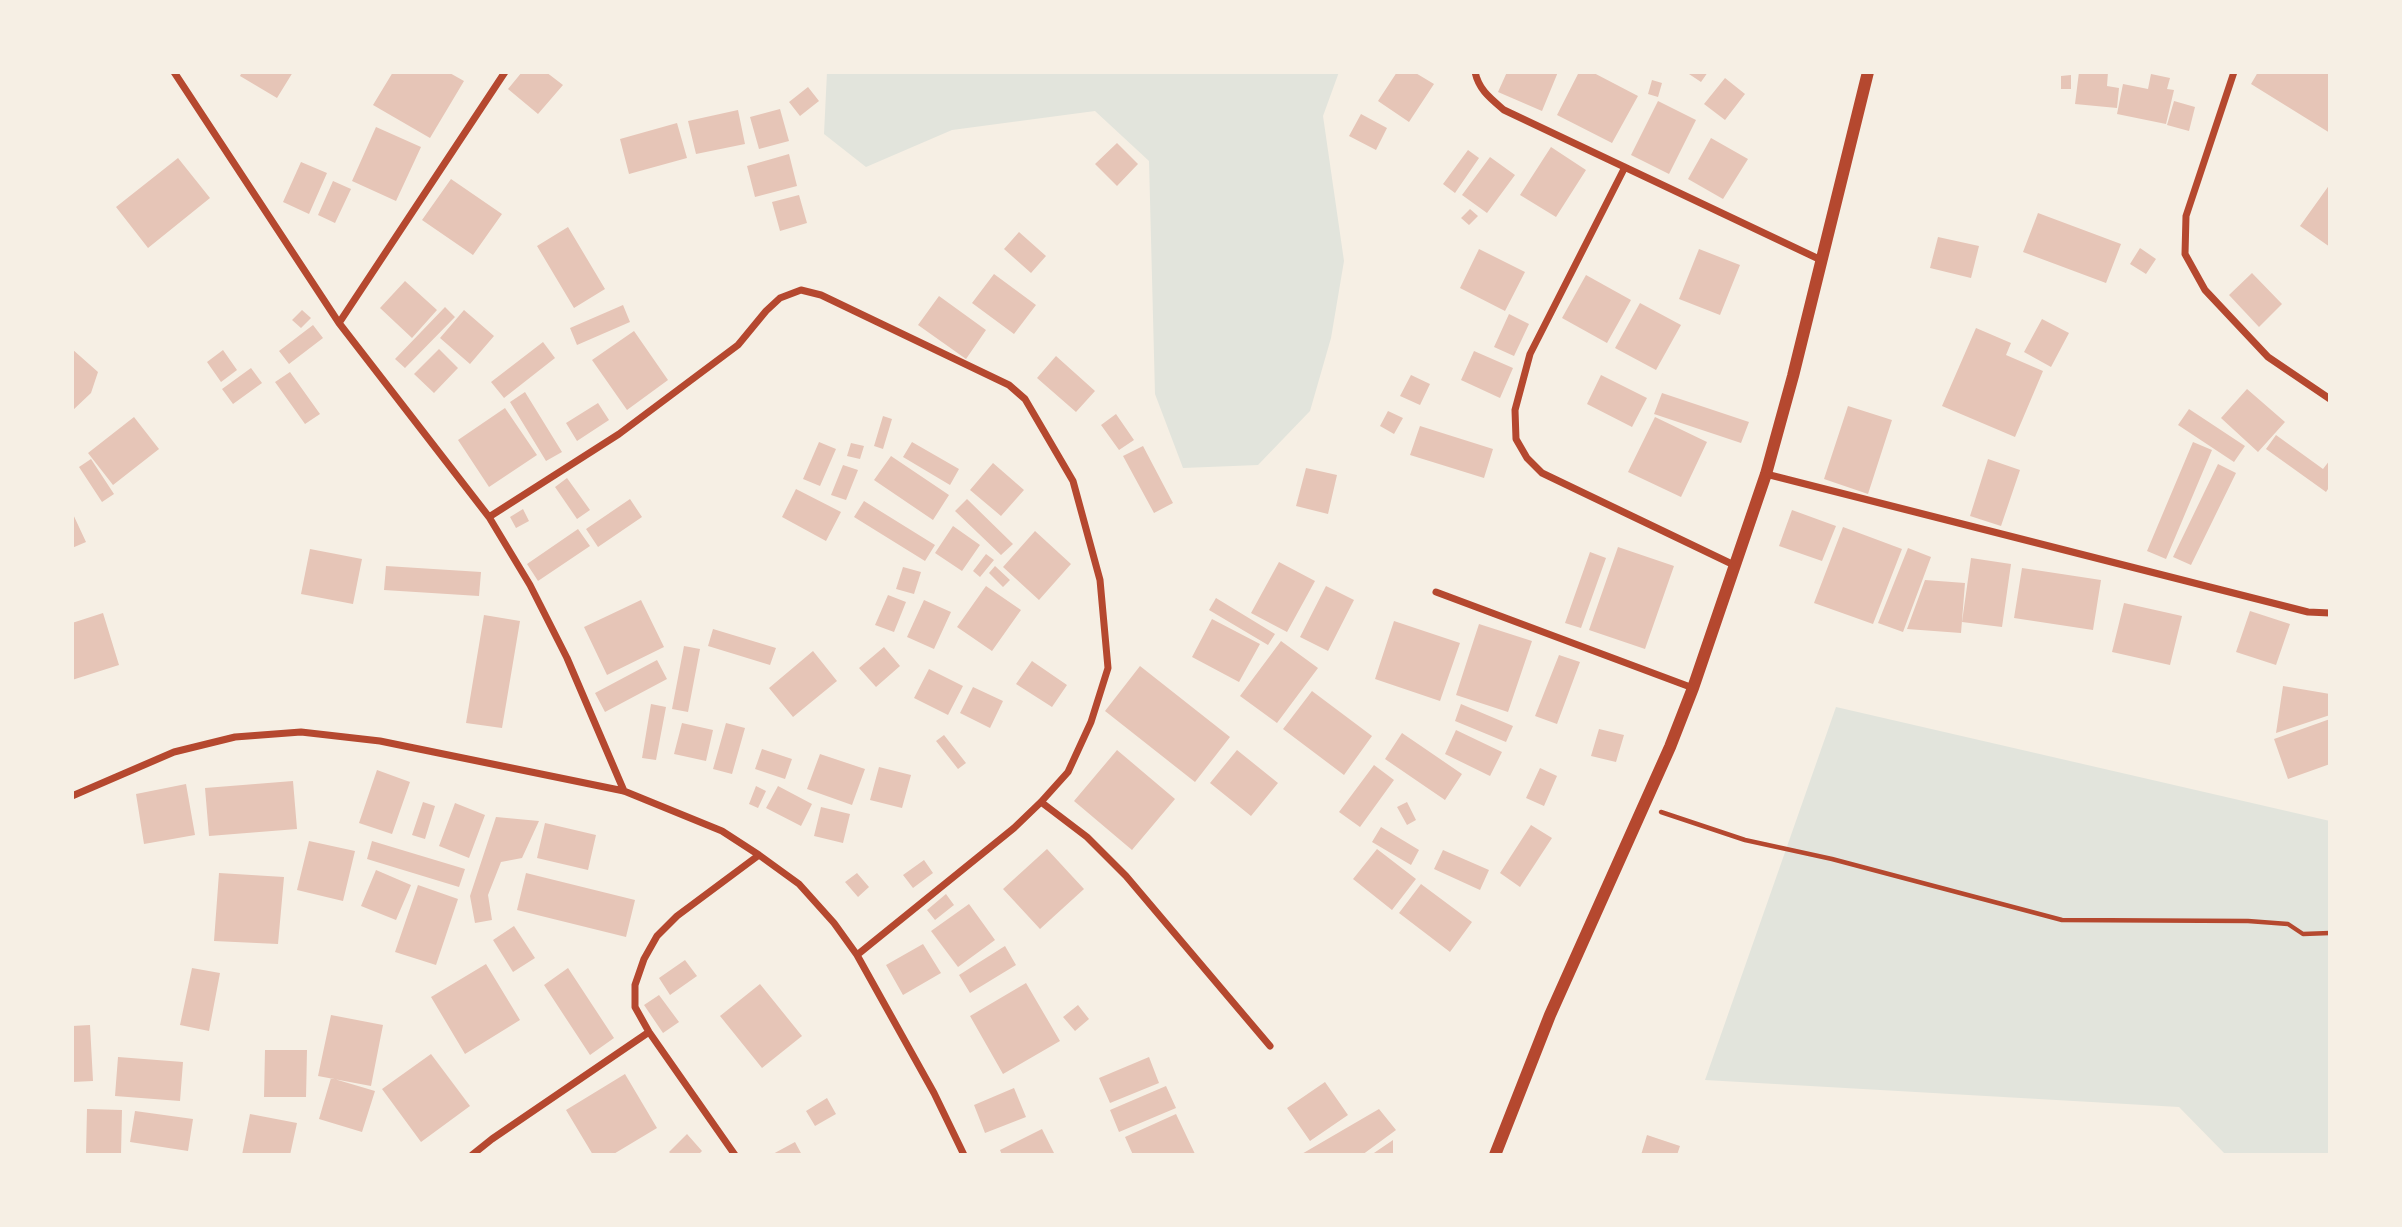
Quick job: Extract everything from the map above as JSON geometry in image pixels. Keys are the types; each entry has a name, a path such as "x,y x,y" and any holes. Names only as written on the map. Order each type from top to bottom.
{"street":[{"path":"174,72 339,323 489,517 530,585 567,658 624,791"},
{"path":"339,323 505,72"},
{"path":"1475,72 1478,85 1504,110 1821,260"},
{"path":"1495,1155 1550,1015 1644,806 1693,688 1766,474 1868,72"},
{"path":"2234,72 2186,216 2185,254 2205,290 2268,357 2330,399"},
{"path":"1625,167 1530,354 1515,410 1516,439 1527,458 1542,473 1734,565"},
{"path":"489,517 619,434 738,345 766,311 780,299 801,290 821,295 1009,385 1025,399 1073,481 1101,580 1108,668 1091,722 1068,772 1041,803 858,955"},
{"path":"1766,474 2308,612 2330,613"},
{"path":"1436,592 1693,688"},
{"path":"72,796 174,752 235,737 301,732 380,741 624,791 722,831 799,884 858,955 934,1093 964,1155"},
{"path":"1041,803 1087,837 1126,876 1270,1046"},
{"path":"735,1155 649,1032 635,1007 635,985 656,936 677,916 760,855"},
{"path":"472,1155 649,1032"}],"path":[{"path":"1644,806 1745,840 1832,859 2062,920 2248,921 2288,924 2303,934 2330,933"}],"shaded area":[{"path":"827,72 1339,72 1323,116 1344,261 1331,338 1310,411 1258,465 1183,468 1155,394 1149,161 1095,111 952,130 866,167 824,134"},
{"path":"1836,707 2330,821 2330,1155 2226,1155 2179,1107 1705,1080"}],"building":[{"path":"242,72 293,72 277,98 240,76"},
{"path":"393,72 448,72 464,81 430,138 373,105"},
{"path":"522,72 546,72 563,85 538,114 508,89"},
{"path":"1397,72 1414,72 1434,84 1409,122 1378,101"},
{"path":"1507,72 1558,72 1542,111 1498,92"},
{"path":"1579,72 1592,72 1638,96 1612,143 1557,115"},
{"path":"1686,72 1708,72 1701,82"},
{"path":"2079,72 2108,72 2107,86 2119,88 2117,108 2075,104"},
{"path":"2258,72 2330,72 2330,133 2251,84"},
{"path":"2151,74 2170,78 2167,89 2174,90 2166,124 2117,114 2123,84 2148,89"},
{"path":"2071,75 2071,89 2061,89 2061,76"},
{"path":"1725,78 1745,94 1725,120 1704,104"},
{"path":"1652,80 1662,83 1658,97 1648,94"},
{"path":"808,87 819,101 800,116 789,102"},
{"path":"1658,101 1696,120 1669,174 1631,155"},
{"path":"2174,101 2195,107 2189,131 2167,125"},
{"path":"780,109 789,141 759,149 750,117"},
{"path":"738,110 745,144 696,154 688,121"},
{"path":"1361,114 1387,128 1376,150 1349,136"},
{"path":"677,123 687,158 629,174 620,139"},
{"path":"376,127 421,147 396,201 352,181"},
{"path":"1711,138 1748,159 1723,199 1688,179"},
{"path":"1117,143 1138,164 1117,186 1095,164"},
{"path":"1551,147 1586,170 1556,217 1520,195"},
{"path":"1468,150 1479,158 1455,193 1443,184"},
{"path":"789,154 797,186 755,197 747,166"},
{"path":"1490,157 1515,175 1487,213 1462,195"},
{"path":"178,158 210,198 148,248 116,207"},
{"path":"301,162 327,173 309,214 283,202"},
{"path":"451,179 502,214 473,255 422,220"},
{"path":"333,181 351,189 335,223 318,215"},
{"path":"2330,184 2330,247 2300,226"},
{"path":"799,195 807,223 780,231 772,202"},
{"path":"1470,209 1478,216 1469,225 1461,218"},
{"path":"2038,213 2121,244 2106,283 2023,252"},
{"path":"568,227 605,289 574,308 537,246"},
{"path":"1019,232 1046,256 1031,273 1004,249"},
{"path":"1938,237 1979,246 1971,278 1930,268"},
{"path":"2140,248 2156,259 2146,274 2130,264"},
{"path":"1479,249 1525,272 1505,311 1460,288"},
{"path":"1699,249 1740,265 1720,315 1679,299"},
{"path":"2252,273 2282,304 2259,327 2229,295"},
{"path":"994,274 1036,305 1014,334 972,303"},
{"path":"1586,275 1631,300 1607,343 1562,318"},
{"path":"405,281 437,310 412,338 380,308"},
{"path":"939,296 986,330 966,359 918,325"},
{"path":"1640,303 1681,325 1656,370 1615,348"},
{"path":"623,305 630,322 577,345 570,328"},
{"path":"445,307 455,317 405,368 395,359"},
{"path":"302,310 311,318 301,328 292,320"},
{"path":"464,310 494,336 470,364 440,338"},
{"path":"1509,314 1529,324 1514,356 1494,347"},
{"path":"2042,319 2069,333 2051,367 2024,352"},
{"path":"313,325 323,338 289,364 279,351"},
{"path":"1976,328 2011,343 2006,355 2043,371 2015,437 1942,406"},
{"path":"634,331 668,380 627,410 592,360"},
{"path":"543,342 555,358 504,398 491,382"},
{"path":"72,349 98,372 91,393 72,411"},
{"path":"439,349 458,368 434,393 414,374"},
{"path":"223,350 237,370 221,382 207,362"},
{"path":"1474,351 1513,368 1500,398 1461,380"},
{"path":"1056,356 1095,391 1076,412 1037,378"},
{"path":"251,368 262,383 233,404 222,389"},
{"path":"290,372 320,414 305,424 275,382"},
{"path":"1411,375 1430,384 1420,405 1400,396"},
{"path":"1601,375 1647,398 1632,427 1587,404"},
{"path":"2247,389 2285,422 2258,452 2221,418"},
{"path":"525,392 562,452 546,461 510,402"},
{"path":"1662,393 1749,422 1741,443 1654,414"},
{"path":"598,403 609,420 577,441 566,423"},
{"path":"1848,406 1892,420 1868,494 1824,479"},
{"path":"505,408 537,455 489,487 458,440"},
{"path":"2189,409 2245,446 2234,462 2178,425"},
{"path":"1388,411 1403,418 1394,434 1380,426"},
{"path":"1116,414 1134,440 1119,450 1101,425"},
{"path":"883,416 892,419 883,449 874,446"},
{"path":"134,417 159,449 113,485 88,453"},
{"path":"1655,417 1707,442 1681,497 1628,472"},
{"path":"1420,426 1493,449 1484,478 1410,455"},
{"path":"2276,435 2323,469 2330,460 2330,486 2326,492 2266,449"},
{"path":"819,442 836,449 820,486 803,479"},
{"path":"912,442 959,469 950,485 903,457"},
{"path":"2193,442 2212,450 2166,559 2147,551"},
{"path":"851,443 864,446 860,459 847,456"},
{"path":"1143,446 1173,503 1154,513 1123,456"},
{"path":"891,456 949,495 933,520 874,480"},
{"path":"91,459 114,494 102,502 79,467"},
{"path":"1988,459 2020,470 2001,526 1970,516"},
{"path":"993,463 1024,490 1001,516 970,490"},
{"path":"2218,464 2236,473 2191,565 2173,557"},
{"path":"843,465 858,470 846,500 831,495"},
{"path":"1306,468 1337,475 1328,514 1296,506"},
{"path":"567,478 590,510 577,519 555,487"},
{"path":"796,489 841,512 826,541 782,517"},
{"path":"630,499 642,517 598,547 586,529"},
{"path":"967,499 1013,544 1001,555 955,511"},
{"path":"864,501 935,545 925,561 854,517"},
{"path":"523,509 529,521 516,528 510,517"},
{"path":"1792,510 1836,526 1822,561 1779,546"},
{"path":"72,512 86,542 72,548"},
{"path":"953,526 980,545 962,571 935,553"},
{"path":"1843,527 1902,549 1873,624 1814,603"},
{"path":"578,529 590,546 538,581 527,564"},
{"path":"1035,531 1071,564 1039,600 1003,567"},
{"path":"1618,547 1674,566 1645,649 1589,630"},
{"path":"1908,548 1931,557 1903,632 1878,623"},
{"path":"310,549 362,559 353,604 301,594"},
{"path":"1590,552 1606,558 1581,628 1565,623"},
{"path":"986,554 994,560 980,577 973,571"},
{"path":"1971,558 2011,564 2002,627 1962,622"},
{"path":"1279,562 1315,581 1287,632 1251,613"},
{"path":"386,566 481,572 479,596 384,590"},
{"path":"995,566 1010,580 1003,587 989,573"},
{"path":"903,567 921,572 914,594 896,589"},
{"path":"2022,568 2101,580 2093,630 2014,618"},
{"path":"1925,580 1965,583 1961,633 1907,629"},
{"path":"986,586 1021,610 992,651 957,627"},
{"path":"1326,586 1354,600 1328,651 1300,637"},
{"path":"888,595 906,602 894,632 875,625"},
{"path":"1216,598 1275,634 1268,645 1209,610"},
{"path":"641,600 664,647 607,675 584,627"},
{"path":"924,600 951,612 934,649 907,637"},
{"path":"2124,603 2182,616 2170,665 2112,652"},
{"path":"2250,611 2290,624 2276,665 2236,652"},
{"path":"103,613 119,665 72,680 72,623"},
{"path":"484,615 520,621 502,728 466,723"},
{"path":"1212,619 1260,644 1239,682 1192,657"},
{"path":"1394,621 1460,643 1440,701 1375,679"},
{"path":"1479,624 1532,641 1508,712 1456,695"},
{"path":"713,629 776,648 770,665 708,646"},
{"path":"1281,641 1318,668 1277,723 1240,696"},
{"path":"684,646 700,649 688,712 672,709"},
{"path":"884,647 900,666 876,687 859,668"},
{"path":"813,651 837,681 793,717 769,688"},
{"path":"1559,655 1580,662 1557,724 1535,716"},
{"path":"657,660 667,679 605,712 595,693"},
{"path":"1032,661 1067,685 1052,707 1016,684"},
{"path":"1140,666 1230,737 1195,782 1105,711"},
{"path":"929,669 963,686 948,715 914,698"},
{"path":"2283,686 2330,694 2330,715 2276,733"},
{"path":"973,687 1003,701 990,728 960,713"},
{"path":"1312,691 1372,736 1344,775 1283,729"},
{"path":"651,704 666,707 656,760 642,758"},
{"path":"1461,704 1513,726 1506,742 1455,721"},
{"path":"2330,719 2330,764 2288,779 2274,739"},
{"path":"682,723 713,730 706,761 674,754"},
{"path":"726,723 745,728 732,774 713,769"},
{"path":"1599,729 1624,735 1616,762 1591,756"},
{"path":"1456,730 1502,752 1490,776 1445,754"},
{"path":"1402,733 1462,774 1445,800 1385,759"},
{"path":"944,735 966,763 958,769 936,741"},
{"path":"762,749 792,759 785,779 755,769"},
{"path":"1117,750 1175,799 1132,850 1074,801"},
{"path":"1237,750 1278,783 1251,816 1210,783"},
{"path":"820,754 865,769 852,805 807,789"},
{"path":"1374,765 1394,780 1360,827 1339,812"},
{"path":"879,767 911,775 902,808 870,800"},
{"path":"1540,768 1557,776 1544,806 1526,798"},
{"path":"377,770 410,782 392,834 359,823"},
{"path":"293,781 297,829 209,836 205,788"},
{"path":"186,784 195,835 144,844 136,794"},
{"path":"756,786 766,791 758,808 749,804"},
{"path":"778,786 812,804 801,826 766,808"},
{"path":"423,802 435,806 425,839 412,835"},
{"path":"1407,802 1416,820 1407,825 1397,807"},
{"path":"455,803 485,815 469,858 439,846"},
{"path":"821,807 850,814 843,843 814,836"},
{"path":"496,817 539,821 522,858 501,862 488,895 492,920 475,923 470,896"},
{"path":"545,823 596,835 588,870 537,858"},
{"path":"1531,825 1552,838 1520,887 1500,873"},
{"path":"1381,827 1419,850 1411,865 1372,842"},
{"path":"309,841 355,851 343,901 297,890"},
{"path":"372,841 465,869 459,887 367,859"},
{"path":"1047,849 1084,889 1040,929 1003,889"},
{"path":"1377,849 1416,879 1392,910 1353,879"},
{"path":"1443,850 1489,870 1480,890 1434,869"},
{"path":"924,860 933,873 913,888 903,875"},
{"path":"376,870 411,885 396,920 361,906"},
{"path":"219,873 284,877 278,944 214,941"},
{"path":"526,873 635,900 626,937 517,910"},
{"path":"857,873 869,887 858,897 845,882"},
{"path":"1421,884 1472,922 1450,952 1399,913"},
{"path":"418,885 458,899 436,965 395,952"},
{"path":"946,894 954,905 935,920 927,910"},
{"path":"969,904 995,940 958,967 931,931"},
{"path":"514,926 535,958 513,972 493,940"},
{"path":"923,944 941,973 903,995 886,965"},
{"path":"1005,946 1016,965 970,993 959,975"},
{"path":"685,960 697,976 670,995 659,978"},
{"path":"486,964 520,1020 465,1054 431,997"},
{"path":"192,968 220,973 209,1031 180,1025"},
{"path":"568,968 614,1038 590,1055 544,985"},
{"path":"1026,983 1060,1041 1003,1074 970,1016"},
{"path":"760,984 802,1036 762,1068 720,1016"},
{"path":"659,995 679,1022 663,1033 644,1005"},
{"path":"1078,1005 1089,1019 1075,1031 1063,1017"},
{"path":"331,1015 383,1025 371,1086 318,1076"},
{"path":"90,1025 93,1081 72,1082 72,1026"},
{"path":"265,1050 307,1050 306,1097 264,1097"},
{"path":"431,1054 470,1106 421,1142 382,1089"},
{"path":"118,1057 183,1062 180,1101 115,1096"},
{"path":"1149,1057 1159,1083 1110,1103 1099,1078"},
{"path":"625,1074 657,1128 612,1155 593,1155 566,1110"},
{"path":"331,1078 375,1091 362,1132 319,1119"},
{"path":"1325,1082 1348,1115 1310,1141 1287,1108"},
{"path":"1166,1086 1176,1108 1119,1132 1110,1110"},
{"path":"1014,1088 1026,1117 985,1133 974,1105"},
{"path":"827,1098 836,1114 815,1126 806,1111"},
{"path":"87,1109 122,1110 121,1155 86,1155"},
{"path":"1379,1109 1396,1130 1362,1155 1300,1155"},
{"path":"135,1111 193,1119 188,1151 130,1142"},
{"path":"250,1114 297,1123 290,1155 242,1155"},
{"path":"1176,1114 1195,1154 1133,1155 1125,1137"},
{"path":"1042,1129 1055,1155 1002,1155 1000,1150"},
{"path":"687,1134 702,1151 698,1155 672,1155 669,1152"},
{"path":"1647,1135 1680,1146 1677,1155 1641,1155"},
{"path":"1393,1140 1393,1155 1371,1155"},
{"path":"795,1142 802,1155 771,1155"}]}
